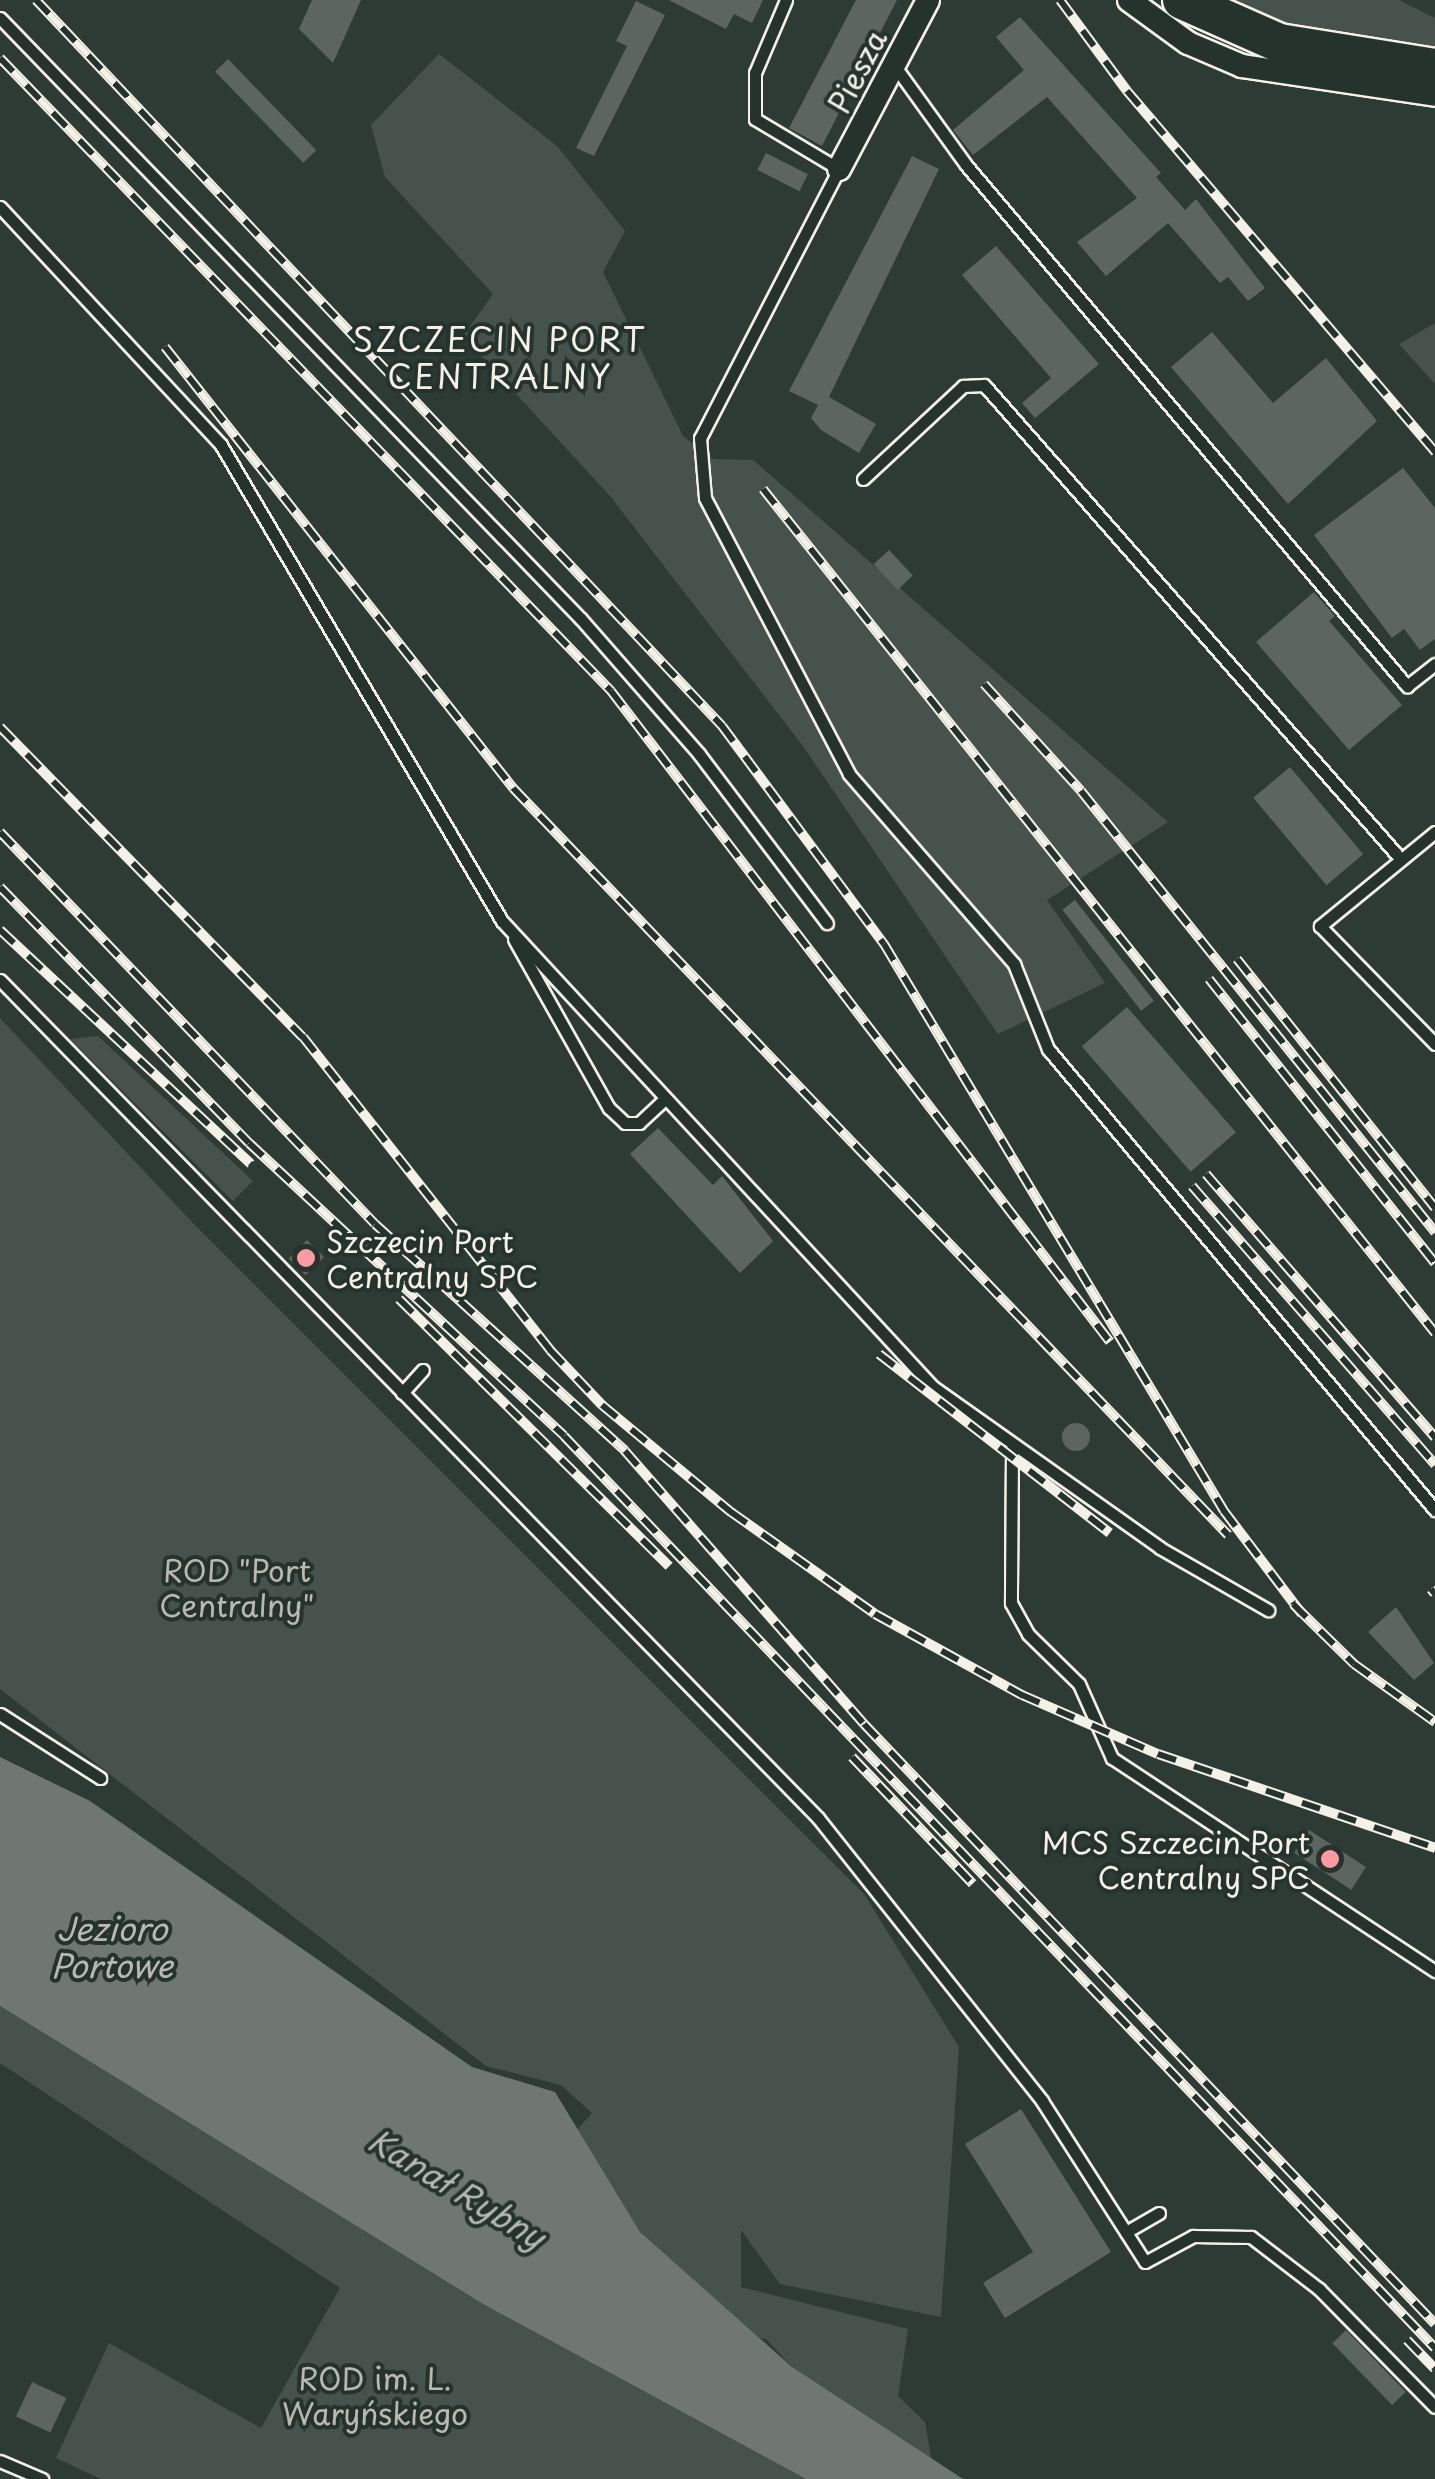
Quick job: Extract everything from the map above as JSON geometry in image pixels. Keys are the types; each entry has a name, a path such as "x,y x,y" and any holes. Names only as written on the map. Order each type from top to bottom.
{"main road":[{"path":"1186,3 1279,43 1435,68"}],"street":[{"name":"Piesza","path":"838,169 928,0"},
{"path":"1128,0 1188,43 1242,66 1435,95"}],"lane":[{"path":"786,0 754,74 755,119 838,169 705,426 698,449 705,498 849,774 1014,964 1048,1049 1435,1510"},
{"path":"0,18 582,620 700,754 827,923"},
{"path":"894,65 958,155 1407,686 1435,664"},
{"path":"0,207 221,445 510,930 609,1108 625,1123 639,1123 666,1099"},
{"path":"862,479 963,386 984,385 1399,858"},
{"path":"1435,832 1320,926 1435,1044"},
{"path":"510,930 902,1358 1012,1449 1268,1610"},
{"path":"0,980 402,1392 486,1470 860,1866 1042,2101 1145,2262 1193,2236 1251,2237 1319,2289 1435,2406"},
{"path":"402,1392 423,1370"},
{"path":"1012,1449 1010,1603 1079,1684 1112,1758 1435,1972"},
{"path":"0,1714 100,1778"},
{"path":"1126,2232 1159,2212"},
{"path":"0,2461 42,2479"}],"green space":[{"path":"1200,0 1399,0 1435,18 1435,58 1347,47"},
{"path":"439,54 557,146 625,231 603,272 683,436 713,459 753,460 1168,822 1047,900 1105,983 998,1034 803,746 610,496 463,336 493,294 385,177 371,125"},
{"path":"1435,323 1435,384 1399,344"},
{"name":"ROD \"Port Centralny\"","path":"0,1018 191,1221 864,1894 959,2047 941,2317 780,2284 741,2230 741,2287 908,2329 898,2396 925,2422 935,2479 797,2400 792,2367 766,2339 749,2337 640,2232 577,2130 592,2113 561,2085 486,2066 0,1689"},
{"path":"98,1036 253,1181 233,1201 70,1039"},
{"name":"ROD im. L. Waryńskiego","path":"0,2006 483,2304 806,2479 101,2479 56,2458 109,2343 261,2428 340,2288 0,2063"}],"water":[{"name":"Jezioro Portowe","path":"0,1757 90,1801 472,2067 555,2092 640,2232 792,2367 963,2479 806,2479 483,2304 0,2006"}],"building":[{"path":"312,0 361,0 333,63 299,29"},
{"path":"669,0 763,0 752,23 734,14 726,29"},
{"path":"856,0 897,0 822,146 789,128"},
{"path":"636,1 665,15 594,156 576,148 627,46 616,41"},
{"path":"1020,17 1161,173 1156,177 1185,210 1196,199 1265,288 1248,301 1228,277 1220,283 1168,223 1106,276 1077,242 1137,198 1047,97 973,155 953,130 1024,70 996,37"},
{"path":"228,59 316,150 303,163 215,72"},
{"path":"766,153 808,174 799,191 757,170"},
{"path":"912,156 939,169 829,397 876,424 859,453 821,430 811,418 818,405 789,391"},
{"path":"996,246 1099,364 1035,418 1022,403 1051,378 962,275"},
{"path":"1212,332 1273,403 1326,358 1377,421 1288,504 1171,367"},
{"path":"1403,468 1435,508 1435,639 1420,650 1404,629 1392,638 1314,535"},
{"path":"889,550 913,576 898,590 874,564"},
{"path":"1314,592 1335,616 1329,621 1402,705 1349,750 1256,642"},
{"path":"1290,767 1363,854 1327,885 1253,798"},
{"path":"1075,900 1154,1001 1141,1011 1062,910"},
{"path":"1127,1007 1236,1132 1191,1172 1082,1046"},
{"path":"658,1128 713,1185 722,1176 773,1241 740,1273 630,1154"},
{"name":"Szczecin Port Centralny SPC","path":"307,1240 324,1257 306,1275 289,1258"},
{"path":"1076,1423 1086,1427 1090,1437 1086,1447 1076,1451 1066,1447 1062,1437 1066,1427"},
{"path":"1396,1607 1434,1663 1414,1680 1368,1632"},
{"name":"MCS Szczecin Port Centralny SPC","path":"1309,1830 1366,1867 1351,1890 1294,1853"},
{"path":"1021,2109 1111,2252 1005,2318 983,2283 1033,2252 965,2144"},
{"path":"1346,2330 1406,2392 1392,2405 1332,2343"},
{"path":"32,2382 66,2398 50,2432 16,2416"}],"railway":[{"path":"36,0 722,726 884,944 1224,1511 1302,1614"},
{"path":"1060,0 1127,91 1435,452"},
{"path":"0,58 611,691 1110,1342"},
{"path":"165,347 513,788 1228,1535"},
{"path":"763,489 1435,1333"},
{"path":"984,684 1081,791 1435,1232"},
{"path":"0,727 303,1037 550,1350 602,1405 731,1512 875,1614 1022,1695 1158,1754 1435,1848"},
{"path":"0,832 375,1224 625,1451 864,1724 1435,2324"},
{"path":"0,887 249,1143 564,1436 1435,2348"},
{"path":"0,930 251,1164"},
{"path":"1237,959 1435,1208"},
{"path":"1209,979 1435,1263"},
{"path":"1206,1174 1435,1437"},
{"path":"1192,1186 1435,1465"},
{"path":"399,1299 669,1566"},
{"path":"879,1354 1110,1533"},
{"path":"1431,1589 1435,1594"},
{"path":"1293,1604 1354,1664 1435,1722"},
{"path":"852,1757 973,1884"},
{"path":"1407,2340 1435,2369"}],"place":[{"name":"Szczecin Port Centralny SPC","path":"306,1258"},
{"name":"MCS Szczecin Port Centralny SPC","path":"1330,1859"}],"district":[{"name":"SZCZECIN PORT CENTRALNY","path":"500,358"}],"water label":[{"name":"Kanał Rybny","path":"457,2188"}]}
